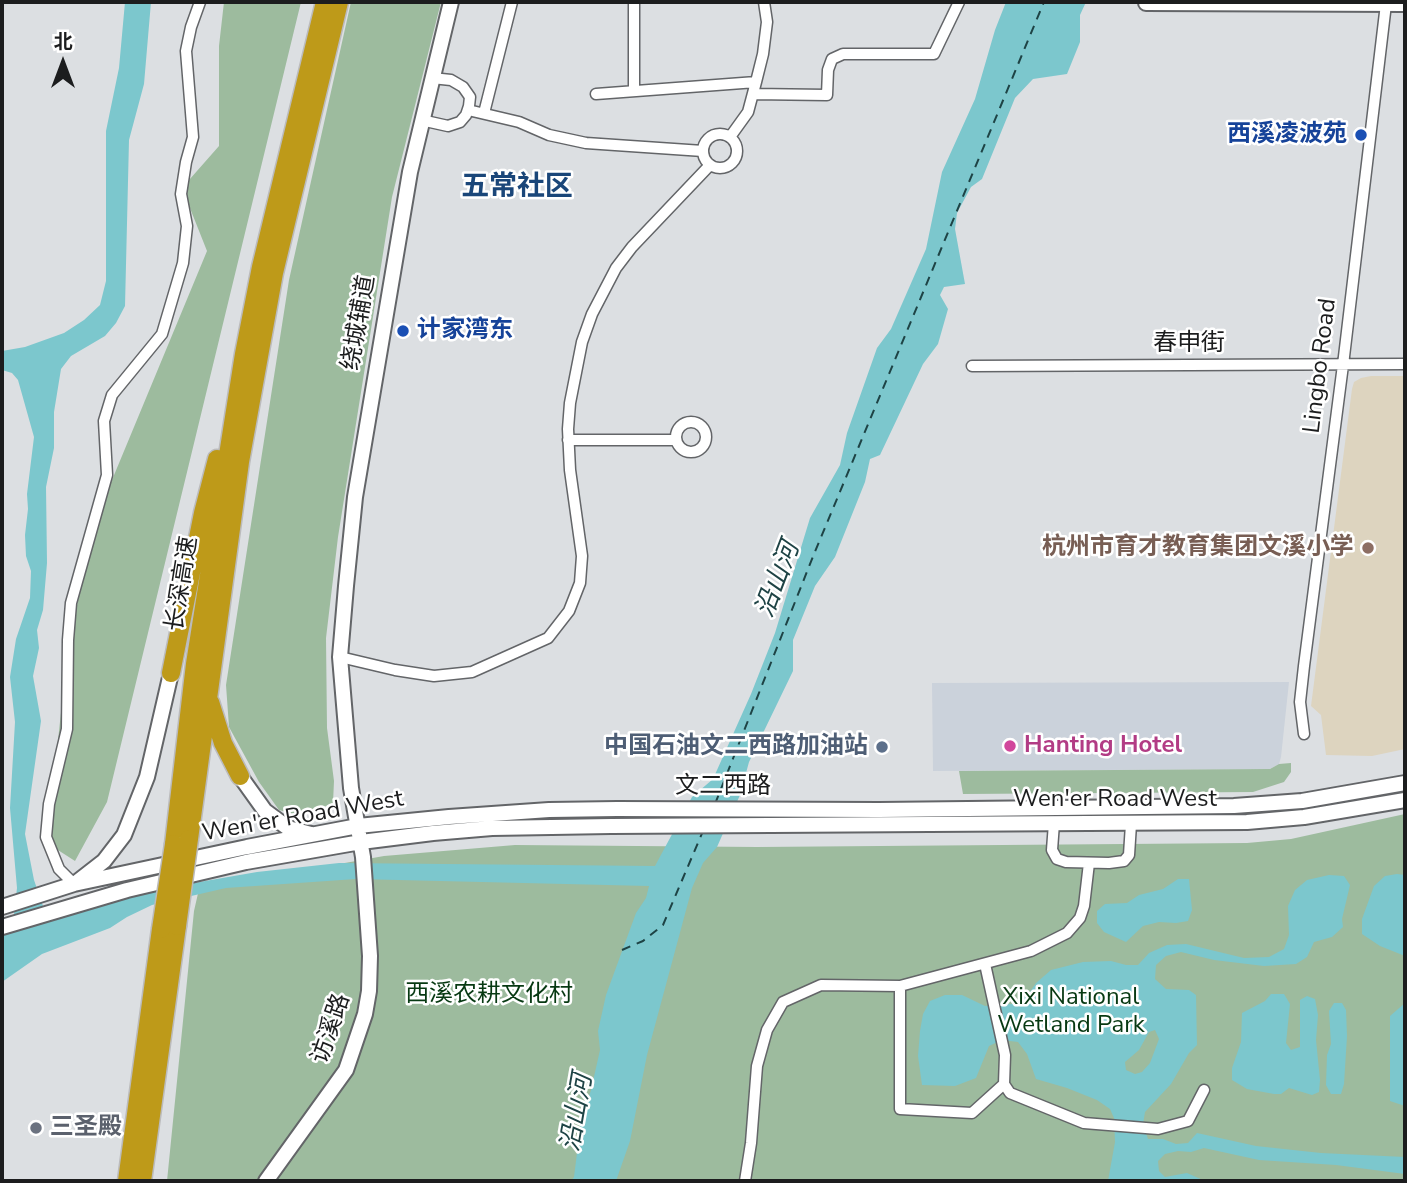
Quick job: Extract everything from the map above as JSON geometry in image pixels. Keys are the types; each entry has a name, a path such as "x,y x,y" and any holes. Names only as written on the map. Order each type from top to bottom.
{"highway":[{"name":"长深高速","path":"181,841 195,664 244,354 261,267 325,2"},
{"name":"长深高速","path":"127,1181 181,841 208,695 240,462 274,273 340,2"},
{"path":"171,673 203,513 244,354"},
{"path":"208,695 223,743 240,776"},
{"name":"长深高速","path":"142,1181 169,927"}],"main road":[{"name":"绕城辅道","path":"358,827 351,788 341,657 355,497 370,397 421,120 451,2"},
{"path":"1146,3 1405,4"},
{"path":"74,884 104,861 124,835 147,776 171,673"},
{"path":"240,776 265,811 288,828 315,835"},
{"name":"Wen'er Road West","path":"830,810 1234,806 1302,801 1405,783"},
{"name":"Wen'er Road West","path":"822,825 1247,822 1304,817 1405,800"},
{"name":"Wen'er Road West","path":"2,907 74,884 358,827 500,813 617,809"},
{"name":"文二西路","path":"617,809 830,810"},
{"name":"Wen'er Road West","path":"2,926 49,911 246,862 362,849 492,828 611,825"},
{"name":"文二西路","path":"611,825 822,825"},
{"name":"访溪路","path":"266,1181 346,1070 365,1014 370,967 366,891 358,827"}],"street":[{"path":"74,884 59,869 46,837 49,804 67,729 71,603 107,475 104,421 112,395 162,334 183,263 187,226 181,194 193,136 187,51 191,27 200,2"},
{"path":"484,113 512,2"},
{"path":"634,2 634,91"},
{"path":"730,137 748,112 757,82 767,22 764,2"},
{"path":"753,94 827,95 828,71 832,60 844,54 934,54 959,2"},
{"name":"Lingbo Road","path":"1304,734 1300,702 1385,4"},
{"path":"421,120 448,126 460,122 468,110 470,97 463,87 451,80 432,78"},
{"path":"596,94 757,82"},
{"path":"468,110 519,122 549,135 586,144 703,151"},
{"path":"715,135 730,137 738,151 735,161 720,169 710,165 703,151 707,141 715,135"},
{"path":"341,657 434,676 472,672 548,638 569,611 580,583 582,556 568,440 570,402 582,342 592,314 616,268 632,247 710,165"},
{"name":"春申街","path":"972,366 1405,364"},
{"path":"568,440 676,440"},
{"path":"1054,823 1052,850 1057,859 1089,863 1124,861 1129,855 1131,824"},
{"path":"745,1181 757,1066 767,1030 783,1002 821,985 900,986 1031,951 1067,933 1075,925 1084,906 1089,863"},
{"path":"985,964 1005,1055 1004,1084 1010,1093 1022,1100 1084,1123 1158,1129 1188,1121 1204,1090"},
{"path":"900,986 900,1109 972,1113 1004,1084"}],"shaded area":[{"name":"杭州市育才教育集团文溪小学","path":"1371,376 1405,376 1405,749 1372,756 1326,755 1321,715 1311,706 1352,389 1354,382"},
{"path":"1289,682 1281,757 1279,764 1270,769 933,771 932,683"}],"green space":[{"path":"224,2 301,2 107,802 75,861 47,843 68,647 95,521 207,251 182,188 219,146 219,46"},
{"path":"351,2 441,2 392,197 338,537 326,638 327,728 334,781 333,803 302,816 279,810 259,782 229,727 226,685 289,280"},
{"path":"1291,763 1291,772 1284,782 1253,792 963,794 959,771 1270,769 1279,764"},
{"name":"Xixi National Wetland Park","path":"1405,814 1405,1181 167,1181 194,911 199,889 384,856 515,845 758,847 1247,843 1291,839"}],"water":[{"path":"125,2 151,2 144,84 129,140 125,306 105,336 71,356 61,369 54,412 54,448 46,487 47,563 43,610 37,630 39,648 33,676 41,721 25,834 34,880 44,909 257,872 339,863 655,866 692,797 713,779 751,694 775,633 810,518 840,465 847,433 877,348 891,329 926,249 942,172 975,99 1006,2 1086,2 1080,15 1080,42 1067,74 1033,79 1015,98 982,179 971,187 957,213 955,229 965,284 944,287 940,295 948,309 938,344 923,364 880,455 870,459 865,482 835,557 815,586 793,640 793,671 749,762 740,795 717,847 703,863 692,888 647,1055 630,1141 616,1181 571,1181 574,1177 581,1121 600,1050 598,1031 606,995 636,913 646,898 649,886 356,879 226,888 152,905 110,928 42,954 2,982 2,935 14,914 17,888 10,808 15,722 10,677 16,639 30,598 31,571 26,556 25,535 34,437 18,380 12,373 2,370 2,351 25,347 64,333 100,305 106,281 106,131 119,68"},
{"path":"1329,875 1344,876 1350,885 1342,919 1343,927 1332,937 1314,942 1307,957 1296,964 1264,966 1214,960 1181,952 1166,956 1156,965 1155,979 1166,989 1189,990 1196,995 1197,1045 1189,1053 1171,1084 1145,1112 1143,1124 1148,1139 1163,1139 1176,1144 1188,1143 1197,1133 1256,1146 1321,1153 1405,1157 1405,1174 1336,1165 1259,1160 1204,1148 1165,1154 1158,1161 1159,1171 1165,1177 1187,1173 1205,1181 1108,1181 1115,1142 1114,1118 1110,1109 1097,1100 1036,1079 1027,1054 1018,1042 1002,1040 989,1046 976,1078 955,1086 922,1085 918,1056 920,1031 923,1014 930,1001 945,995 962,995 985,1006 1012,1004 1027,996 1036,983 1051,970 1083,962 1111,961 1138,965 1149,953 1167,945 1186,944 1244,958 1269,957 1284,949 1289,935 1288,906 1295,890 1307,880","holes":["1155,1030 1159,1039 1150,1063 1142,1072 1135,1074 1126,1070 1125,1062 1139,1050 1149,1032"]},
{"path":"1405,875 1405,956 1380,946 1362,934 1362,919 1374,886 1385,876"},
{"path":"1178,879 1189,879 1192,910 1188,921 1159,922 1143,926 1126,942 1104,932 1097,923 1097,911 1105,904 1127,903 1139,895 1163,889"},
{"path":"1271,994 1284,994 1290,1004 1286,1043 1291,1050 1300,1047 1300,1000 1307,996 1315,999 1318,1015 1316,1040 1319,1092 1312,1095 1289,1088 1281,1094 1274,1094 1247,1089 1232,1080 1232,1068 1241,1042 1242,1013 1265,1001"},
{"path":"1334,1003 1342,1003 1346,1010 1347,1036 1341,1094 1331,1094 1326,1085 1327,1055 1331,1044 1329,1011"},
{"path":"1405,1003 1405,1106 1390,1101 1390,1016"}],"ferry route":[{"path":"715,804 814,554 1044,2"},
{"path":"622,950 643,941 663,925 703,831"}],"place":[{"name":"西溪凌波苑","path":"1361,135"},
{"name":"计家湾东","path":"403,331"},
{"name":"杭州市育才教育集团文溪小学","path":"1368,548"},
{"name":"Hanting Hotel","path":"1010,746"},
{"name":"中国石油文二西路加油站","path":"882,747"},
{"name":"三圣殿","path":"36,1128"}],"district":[{"name":"五常社区","path":"517,188"}],"water label":[{"name":"沿山河","path":"779,580"},
{"name":"沿山河","path":"578,1113"}],"park label":[{"name":"西溪农耕文化村","path":"489,995"}]}
